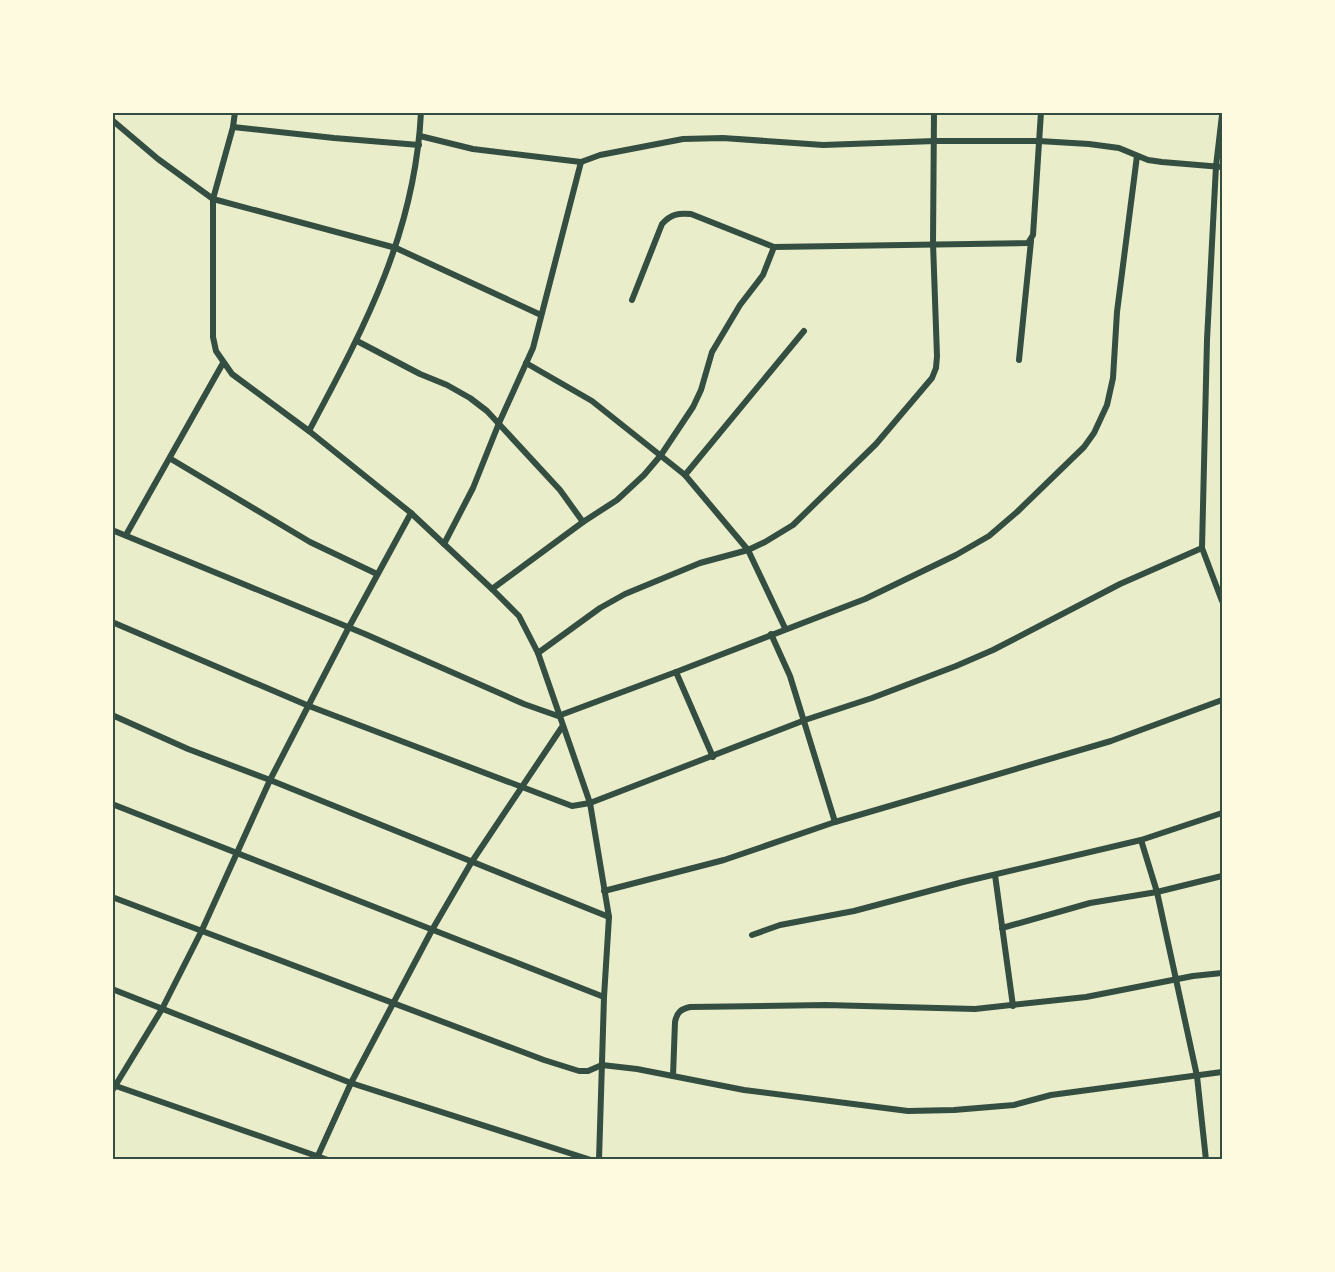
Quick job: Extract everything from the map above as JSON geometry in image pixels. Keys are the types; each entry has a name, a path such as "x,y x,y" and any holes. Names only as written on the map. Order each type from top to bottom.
{"street":[{"path":"235,112 213,199 213,337 216,351 223,363 242,383 309,431 411,513 519,616 538,653 558,716 590,802 609,917 599,1160"},
{"path":"309,431 357,341 396,248 415,176 421,112"},
{"path":"538,653 600,608 625,594 700,563 748,550 793,525 876,444 932,378 937,356 933,243 934,112"},
{"path":"1019,360 1033,235 1041,112"},
{"path":"1222,115 1208,340 1202,548 1222,601"},
{"path":"112,120 213,199 396,248 541,315"},
{"path":"233,127 418,145"},
{"path":"420,136 473,149 581,162 600,155 683,139 723,138 823,145 935,141 1039,141 1112,147 1162,162 1219,166"},
{"path":"112,530 349,627 524,704 558,716 874,594 956,555 988,536 1017,512 1084,447 1094,433 1107,405 1113,378 1117,312 1137,156"},
{"path":"444,544 473,488 526,363 581,162"},
{"path":"632,300 662,224 669,216 680,213 691,214 774,247 1028,243 1031,241"},
{"path":"492,589 617,500 644,475 661,455 693,407 701,390 712,352 763,275 774,247"},
{"path":"686,475 804,331"},
{"path":"357,341 470,398 499,423 560,490 583,522"},
{"path":"126,536 223,363"},
{"path":"526,363 592,401 686,475 748,550 785,628"},
{"path":"171,459 310,542 376,574"},
{"path":"328,1160 113,1088 162,1009 202,930 270,780 376,574 411,513"},
{"path":"112,622 309,706 572,806 590,802 713,757 993,650 1120,584 1202,548"},
{"path":"771,634 790,676 805,720 835,822"},
{"path":"676,672 713,757"},
{"path":"604,891 724,860 835,822 1111,741 1222,700"},
{"path":"112,715 188,749 609,917"},
{"path":"317,1158 351,1083 432,930 471,863 562,727"},
{"path":"112,804 604,997"},
{"path":"752,935 780,925 854,911 1141,840 1222,813"},
{"path":"1141,840 1157,892 1197,1076 1206,1160"},
{"path":"995,875 1013,1006"},
{"path":"1002,928 1090,903 1157,892 1222,876"},
{"path":"112,897 544,1060 579,1071 588,1071 602,1065 744,1090 908,1111 1014,1105 1052,1095 1222,1072"},
{"path":"673,1076 677,1014 682,1009 690,1007 826,1005 975,1009 1086,997 1222,973"},
{"path":"112,989 351,1083 591,1160"}]}
